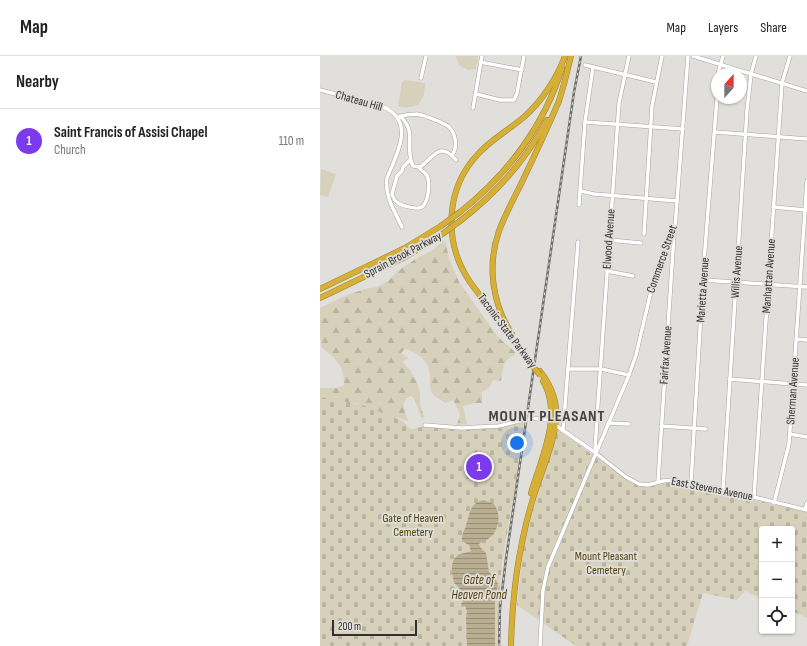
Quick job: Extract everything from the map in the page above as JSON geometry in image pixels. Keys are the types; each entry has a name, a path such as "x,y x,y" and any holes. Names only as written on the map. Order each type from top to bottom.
{"highway":[{"name":"Taconic State Parkway","path":"531,362 510,331 499,309 494,284 494,254 496,240 503,222 559,101 571,56"},
{"name":"Taconic State Parkway","path":"510,646 519,553 553,423 552,412 550,399 540,373 470,282 462,269 456,255 453,240 452,214 454,199 459,184 472,160 487,146 524,117 536,105 548,89 565,57"},
{"name":"Sprain Brook Parkway","path":"320,289 405,248 441,226 460,212 492,183 530,138 549,102 565,57"},
{"name":"Sprain Brook Parkway","path":"320,298 407,256 441,235 460,221 495,191 530,148 544,126 553,108 569,64"}],"street":[{"path":"421,78 426,56"},
{"path":"473,108 482,56"},
{"path":"476,94 513,101 516,97 524,56"},
{"name":"Elwood Avenue","path":"597,422 619,103 629,56"},
{"path":"644,234 645,198 652,106 662,56"},
{"name":"Commerce Street","path":"540,646 543,590 546,573 629,374 636,355 652,288 675,228 688,56"},
{"path":"693,56 807,91"},
{"path":"719,68 723,56"},
{"name":"Willis Avenue","path":"723,489 746,134 751,74 756,56"},
{"name":"Manhattan Avenue","path":"754,498 782,83 790,56"},
{"path":"480,62 522,70"},
{"path":"585,65 656,82"},
{"path":"579,205 585,122 593,67"},
{"name":"Chateau Hill","path":"320,90 387,108 399,117 402,138 386,184 388,194 402,227"},
{"path":"516,97 520,101"},
{"name":"Marietta Avenue","path":"691,483 703,280 717,104"},
{"path":"399,117 417,114 448,126 453,133 455,140 452,155"},
{"path":"399,117 406,124 410,134 410,160 413,166 419,167 424,164 436,152 444,151 452,155 456,160"},
{"path":"585,122 683,129"},
{"path":"715,132 807,139"},
{"path":"410,160 403,166 402,171 397,176 392,194 396,202 412,208 422,206 426,198 429,180 428,176 420,170 419,167"},
{"name":"Sherman Avenue","path":"774,503 789,444 807,181"},
{"path":"581,191 612,196 677,200"},
{"path":"773,207 806,210"},
{"name":"Fairfax Avenue","path":"658,482 675,228"},
{"path":"609,240 641,243"},
{"path":"563,431 578,242"},
{"path":"607,271 633,276"},
{"path":"703,280 807,287"},
{"path":"797,339 807,340"},
{"path":"568,369 601,369 629,374"},
{"path":"729,379 807,385"},
{"path":"425,425 461,428 499,426 535,418 553,423"},
{"name":"Commerce Street","path":"596,453 597,422"},
{"name":"East Stevens Avenue","path":"553,423 596,453 632,481 639,484 648,485 674,480 723,489 806,510"},
{"path":"608,423 629,424"},
{"path":"661,426 706,429"},
{"path":"790,434 807,437"},
{"path":"806,510 807,503"}],"green space":[{"path":"456,56 478,56 476,69 468,70 459,65"},
{"path":"405,80 425,83 424,95 418,105 406,108 398,106 402,82"},
{"path":"321,169 336,174 328,197 320,195"},
{"path":"445,240 449,258 459,282 498,337 515,352 515,355 505,362 501,381 493,380 489,388 482,392 482,403 463,406 467,424 457,425 460,414 453,400 445,403 434,395 430,388 430,373 426,363 415,353 405,349 401,353 408,358 402,362 410,370 416,380 420,392 420,404 424,417 422,419 414,398 411,396 405,400 404,404 409,422 396,417 393,425 356,403 334,405 320,403 320,388 337,388 344,385 344,379 339,364 322,348 320,337 320,308 347,295 377,287 388,281 398,271 431,251"},
{"name":"Gate of Heaven Cemetery","path":"320,397 362,405 403,421 412,429 427,426 453,429 470,428 524,421 516,481 502,563 497,646 320,646"},
{"name":"Mount Pleasant Cemetery","path":"557,429 630,482 644,486 670,481 807,512 807,618 795,612 795,526 759,526 759,598 745,591 737,600 703,593 687,646 576,646 517,605 524,541"}],"water":[{"name":"Gate of Heaven Pond","path":"484,500 494,504 499,518 497,527 492,536 479,544 486,553 489,572 498,584 495,601 495,646 467,646 467,611 465,606 462,607 461,604 463,602 461,592 454,583 452,564 458,555 471,551 469,545 462,541 462,535 469,513 473,506 479,501"}],"railway":[{"path":"499,646 500,608 506,559 574,92 581,56"}],"place":[{"name":"Saint Francis of Assisi Chapel","path":"479,467"}],"district":[{"name":"MOUNT PLEASANT","path":"547,416"}]}
